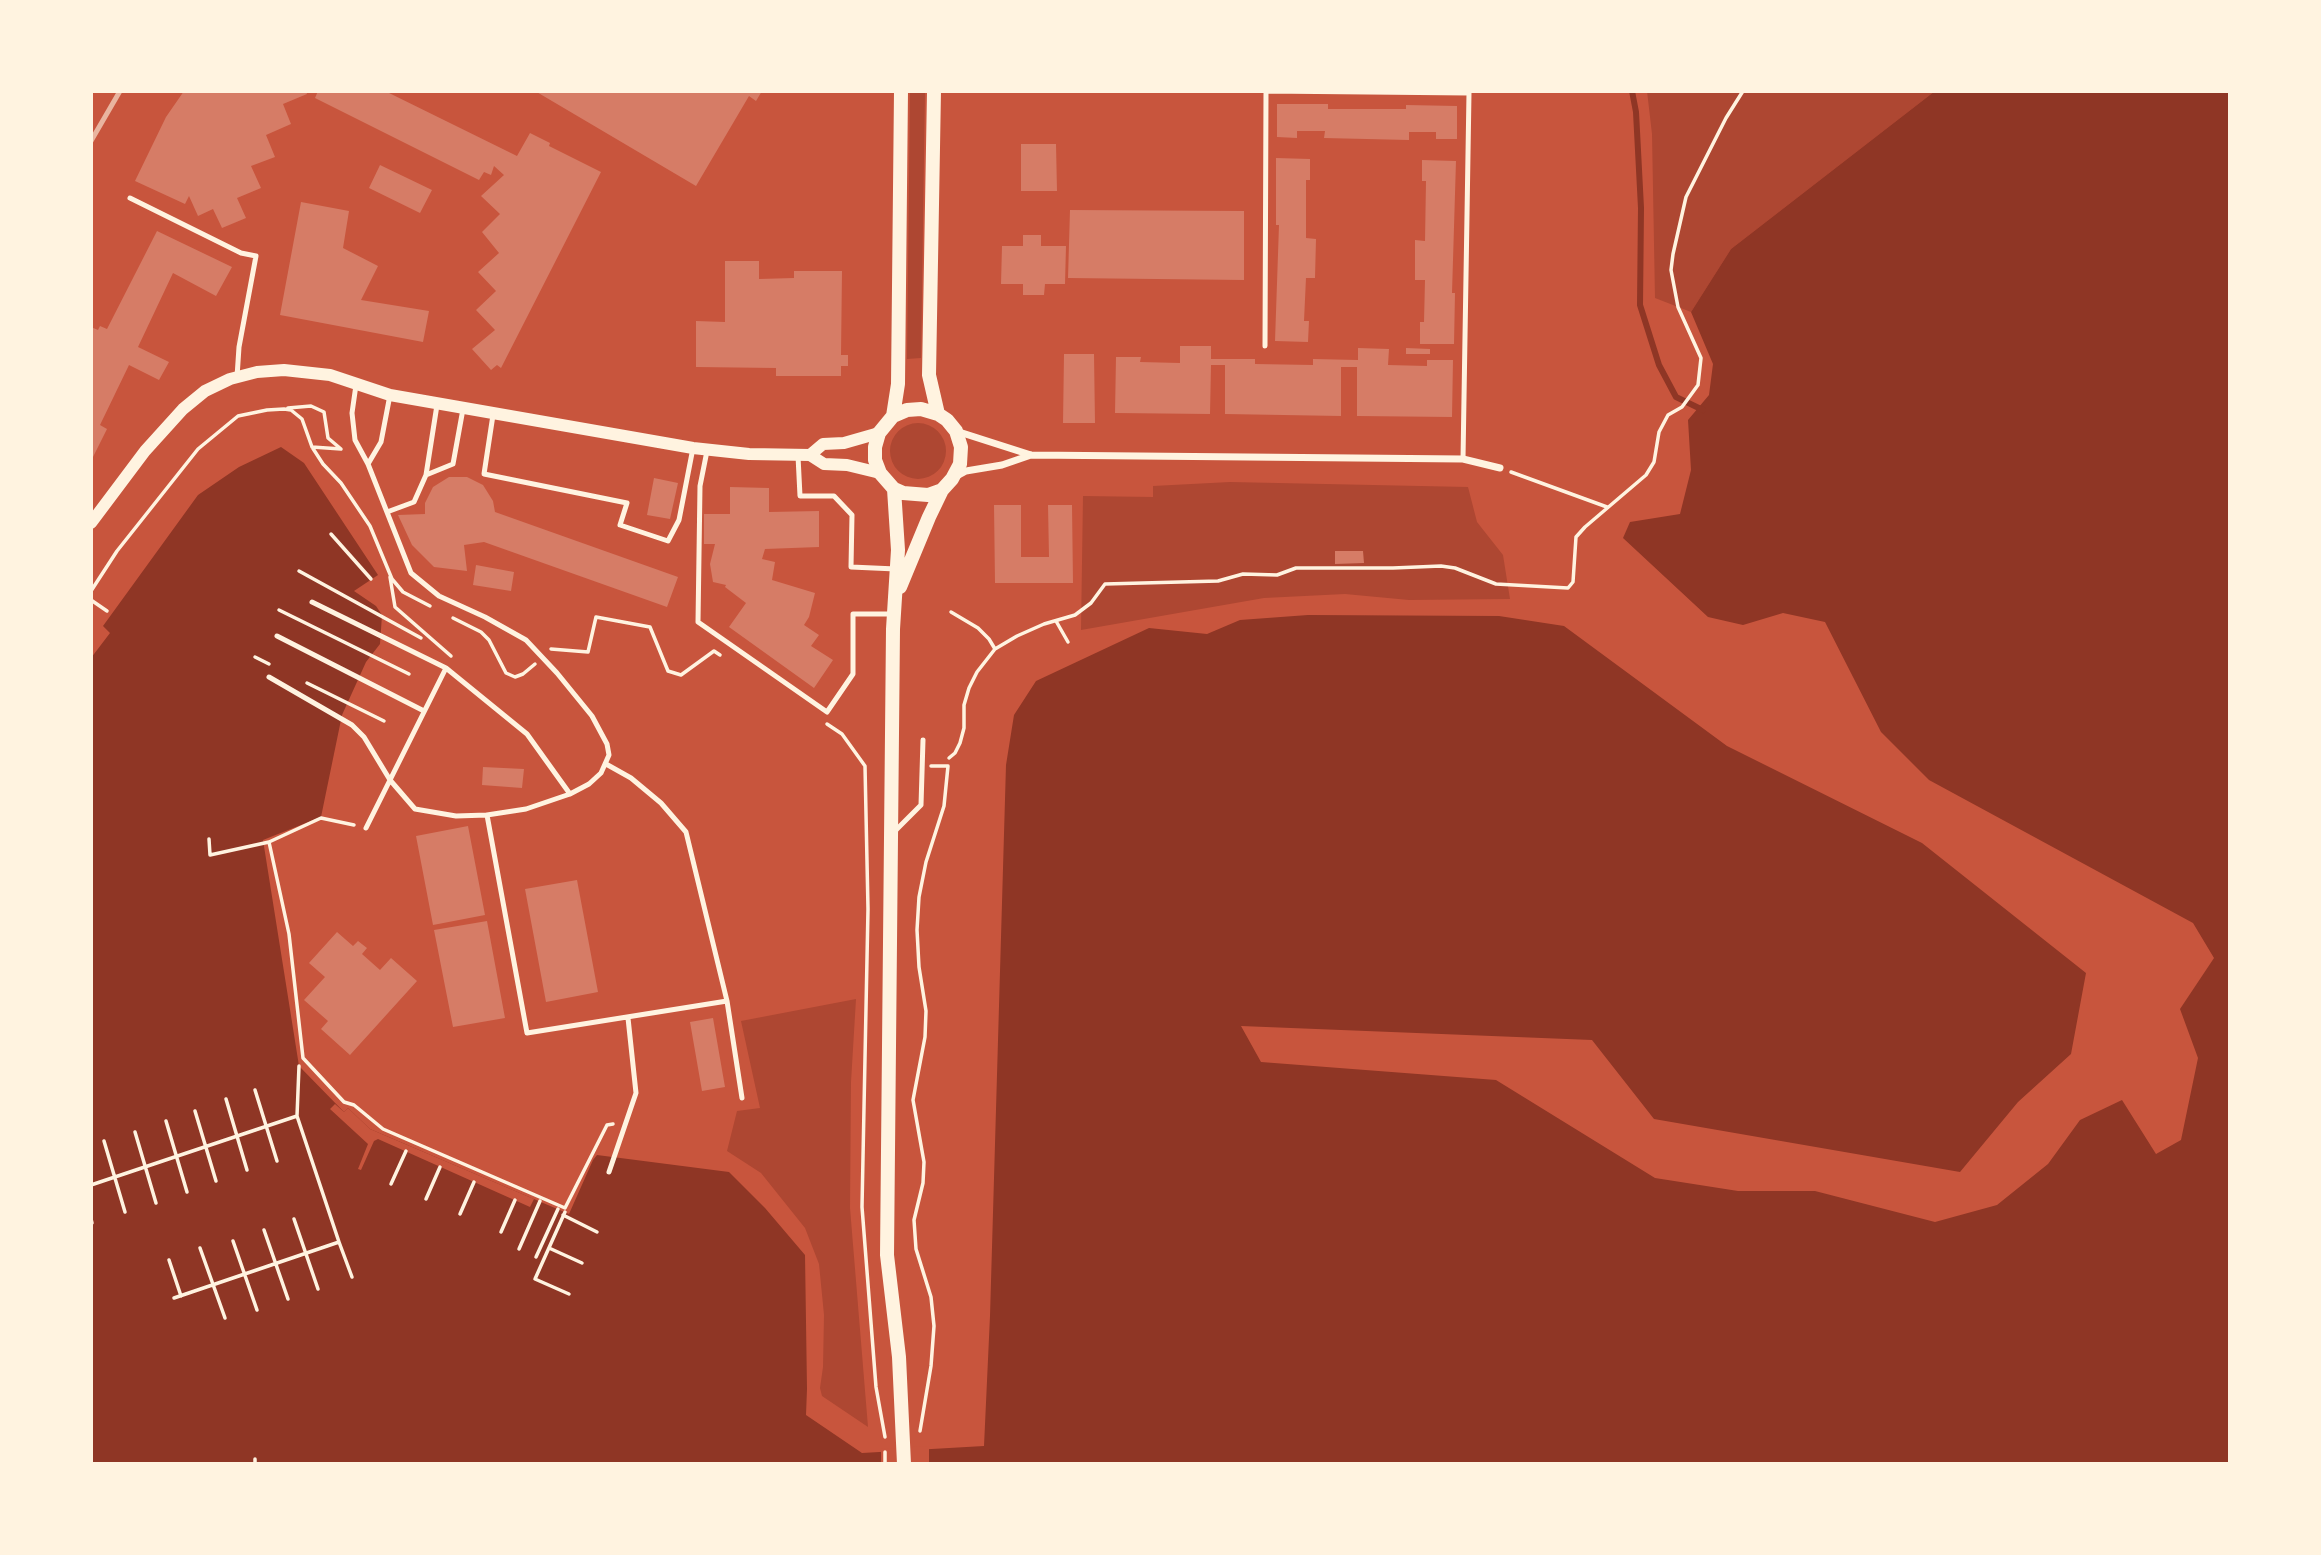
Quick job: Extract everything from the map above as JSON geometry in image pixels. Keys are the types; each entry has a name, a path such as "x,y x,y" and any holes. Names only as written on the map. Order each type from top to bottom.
{"main road":[{"path":"893,416 898,371 901,91"},
{"path":"934,91 929,376 938,414"},
{"path":"897,595 926,523 960,464 961,447 956,431 938,414 921,408 893,416 878,433 875,460 880,473 894,489 913,495 928,495 947,484"},
{"path":"894,489 898,528 891,835 887,1255 899,1357 904,1464"}],"street":[{"path":"91,523 132,468 183,409 205,391 237,377 284,370 330,375 390,395 693,448 749,454 804,455 824,464 848,465 880,473"},
{"path":"956,431 1031,455 1463,459 1500,468"},
{"path":"804,455 824,444 844,443 878,433"},
{"path":"947,484 966,471 1002,465 1031,455"}],"lane":[{"path":"1265,346 1266,91 1469,93 1463,459"},
{"path":"130,198 241,253 256,256 239,347 237,377"},
{"path":"268,677 352,725 364,737 390,780 415,809 456,816 526,809 570,794 589,784 601,774 609,755 607,744 592,716 526,640 439,596 411,573 368,464 355,440 352,413 356,385"},
{"path":"368,464 382,442 390,395"},
{"path":"387,512 414,502 426,475 437,403"},
{"path":"426,475 453,464 463,408"},
{"path":"494,413 484,474 627,502 620,525 668,541 679,520 693,448"},
{"path":"707,450 700,486 698,622 827,712 853,674 853,614 895,614"},
{"path":"804,455 800,496 834,496 852,516 851,567 896,569"},
{"path":"312,602 446,668 527,734 570,794"},
{"path":"277,636 424,711"},
{"path":"366,828 446,668"},
{"path":"891,835 921,805 923,740"},
{"path":"606,764 631,779 661,803 686,832 727,1001 742,1098"},
{"path":"487,815 527,1033 727,1001"},
{"path":"609,1172 636,1093 628,1018"}],"path":[{"path":"949,758 960,743 964,728 964,705 969,688 977,672 995,649 1017,636 1075,615 1091,603 1105,584 1218,581 1243,574 1277,575 1296,568 1441,566 1455,568 1496,584 1568,588 1573,582 1576,537 1646,475 1654,462 1659,432 1668,415 1682,407 1698,385 1702,359 1678,307 1673,282 1673,254 1686,197 1726,118 1744,91"},
{"path":"91,591 117,551 198,449 238,416 311,406 324,412 328,439 341,449 312,447"},
{"path":"284,409 302,419 312,447 370,526 392,579 403,592 437,609"},
{"path":"1500,468 1608,507"},
{"path":"331,534 371,579"},
{"path":"389,568 395,607 452,656 446,668"},
{"path":"299,571 421,638"},
{"path":"91,600 107,611"},
{"path":"279,610 409,674"},
{"path":"951,612 978,628 995,649"},
{"path":"448,615 481,632 489,640 506,673 515,677 532,667"},
{"path":"551,649 588,652 596,617 650,627 668,671 681,675 714,651 723,656"},
{"path":"1056,621 1068,642"},
{"path":"255,657 279,669"},
{"path":"302,680 384,721"},
{"path":"821,720 842,734 865,766 868,909 862,1208 876,1387 885,1440"},
{"path":"865,766 871,766"},
{"path":"919,1440 931,1366 934,1326 931,1297 916,1249 914,1220 923,1183 924,1163 913,1100 925,1037 926,1011 917,930 926,862 944,806 948,766 931,766"},
{"path":"209,839 210,855 269,842 321,818 366,828"},
{"path":"269,842 289,934 303,1058 344,1102 354,1105 383,1129 565,1208 607,1125 627,1121"},
{"path":"299,1066 297,1116 352,1277"},
{"path":"255,1090 277,1161"},
{"path":"226,1099 247,1170"},
{"path":"195,1111 216,1181"},
{"path":"91,1185 297,1116"},
{"path":"166,1122 187,1192"},
{"path":"135,1132 156,1203"},
{"path":"104,1142 125,1212"},
{"path":"391,1184 406,1151"},
{"path":"426,1199 440,1167"},
{"path":"460,1214 474,1182"},
{"path":"501,1232 515,1200"},
{"path":"519,1249 540,1201"},
{"path":"537,1257 558,1209"},
{"path":"569,1294 535,1279 564,1214 597,1232"},
{"path":"294,1219 318,1289"},
{"path":"264,1230 288,1299"},
{"path":"233,1241 257,1310"},
{"path":"174,1298 340,1242"},
{"path":"200,1248 225,1318"},
{"path":"549,1248 583,1263"},
{"path":"169,1261 181,1296"}],"shaded area":[{"path":"910,91 925,91 921,358 907,359"},
{"path":"1647,91 1935,91 1731,249 1691,312 1655,298 1652,134"},
{"path":"1935,91 2230,91 2230,1464 91,1464 91,658 110,633 103,626 198,495 239,467 281,447 304,463 378,575 354,591 376,606 382,615 380,644 366,662 342,715 321,817 263,840 299,1066 344,1112 348,1108 370,1129 569,1214 597,1155 729,1172 765,1208 805,1255 806,1415 862,1453 984,1446 1006,765 1014,715 1036,681 1149,628 1207,634 1240,620 1308,615 1499,616 1564,626 1727,746 1922,843 2086,973 2071,1054 2018,1102 1960,1172 1654,1119 1592,1040 1241,1026 1261,1062 1496,1080 1655,1178 1738,1191 1815,1191 1935,1222 1997,1205 2048,1164 2080,1120 2122,1100 2156,1154 2181,1140 2198,1058 2180,1009 2214,958 2193,923 1929,780 1881,732 1825,622 1783,613 1743,625 1708,617 1623,538 1630,522 1680,514 1691,470 1688,420 1709,395 1713,364 1691,312 1731,249"},
{"path":"913,423 923,423 938,431 944,440 944,462 938,471 923,479 913,479 895,467 890,456 890,446 902,428"},
{"path":"1230,482 1468,487 1477,522 1503,555 1510,599 1409,600 1345,594 1264,598 1081,630 1083,496 1153,497 1153,486"},
{"path":"856,999 851,1082 850,1208 868,1427 822,1396 820,1388 824,1315 819,1264 805,1228 761,1173 727,1151 737,1111 760,1108 741,1021"}],"pier":[{"path":"335,1104 344,1112 348,1108 370,1129 534,1199 530,1207 378,1139 374,1141 361,1170 358,1169 368,1144 330,1109"},
{"path":"929,1446 929,1464 881,1464 881,1449"}],"building":[{"path":"184,91 306,91 307,94 283,104 291,124 266,135 275,157 251,166 261,188 237,198 246,218 222,228 213,209 198,216 189,196 185,204 135,181 166,117"},
{"path":"318,91 385,91 517,156 530,133 550,143 549,146 601,172 501,368 497,365 491,370 472,349 495,330 476,310 496,291 478,272 499,253 482,232 500,214 481,196 504,175 494,166 491,175 484,172 479,180 315,98"},
{"path":"535,91 762,91 756,101 749,96 696,186"},
{"path":"1277,104 1328,104 1328,109 1406,109 1406,105 1457,106 1457,139 1436,139 1436,132 1409,132 1409,140 1324,138 1325,131 1297,131 1297,138 1277,137"},
{"path":"1021,144 1056,144 1057,191 1021,191"},
{"path":"1276,158 1310,159 1310,180 1306,180 1306,238 1316,239 1315,278 1306,278 1304,321 1309,321 1308,342 1275,341 1279,225 1276,225"},
{"path":"1422,160 1456,161 1452,293 1455,293 1454,344 1420,344 1420,322 1424,322 1425,280 1415,280 1415,240 1425,241 1426,181 1422,181"},
{"path":"380,165 432,190 420,213 369,188"},
{"path":"301,202 349,211 343,248 378,266 361,300 429,311 423,342 280,315"},
{"path":"1070,210 1244,211 1244,280 1068,278"},
{"path":"157,231 232,267 216,296 173,273 138,347 169,362 159,380 129,365 100,425 107,429 91,461 91,327 98,330 100,326 107,329"},
{"path":"1023,235 1041,235 1041,246 1066,246 1065,284 1045,284 1044,295 1023,295 1023,284 1001,284 1002,246 1023,246"},
{"path":"725,261 759,261 759,279 794,278 794,271 842,271 841,355 848,355 848,366 841,366 841,376 776,376 776,368 696,367 696,321 725,322"},
{"path":"1180,346 1211,346 1211,359 1255,359 1255,364 1313,365 1313,359 1358,360 1358,348 1389,349 1388,365 1427,366 1427,360 1453,360 1452,417 1357,416 1357,367 1341,367 1341,416 1225,414 1225,365 1211,365 1210,414 1115,413 1116,357 1141,357 1140,362 1180,363"},
{"path":"1406,348 1430,349 1430,354 1406,354"},
{"path":"1064,354 1094,354 1095,423 1063,423"},
{"path":"449,477 467,477 483,485 493,501 495,512 678,577 667,607 484,542 464,545 467,571 434,567 412,545 398,515 425,514 425,503 433,487"},
{"path":"654,478 678,483 670,519 647,515"},
{"path":"730,487 769,488 769,512 819,511 819,547 765,549 762,559 775,562 772,580 815,593 809,617 804,625 819,635 811,646 833,660 814,688 729,627 746,603 725,587 726,585 713,582 710,564 715,544 704,544 704,514 730,514"},
{"path":"994,505 1021,505 1021,557 1049,557 1048,505 1072,505 1073,583 995,583"},
{"path":"1335,551 1363,551 1364,563 1335,564"},
{"path":"476,565 514,572 511,591 473,585"},
{"path":"483,767 524,769 522,788 482,785"},
{"path":"468,826 485,915 433,925 416,836"},
{"path":"577,880 598,992 546,1002 525,889"},
{"path":"487,921 505,1018 453,1027 434,930"},
{"path":"337,932 353,946 358,941 367,948 362,954 380,970 391,958 417,981 350,1055 321,1029 328,1021 304,1000 325,977 309,963"},
{"path":"713,1018 725,1087 702,1091 690,1022"}],"waterway":[{"path":"1632,91 1636,112 1641,208 1640,305 1659,365 1676,397 1703,410"}],"railway":[{"path":"91,141 120,91"}]}
